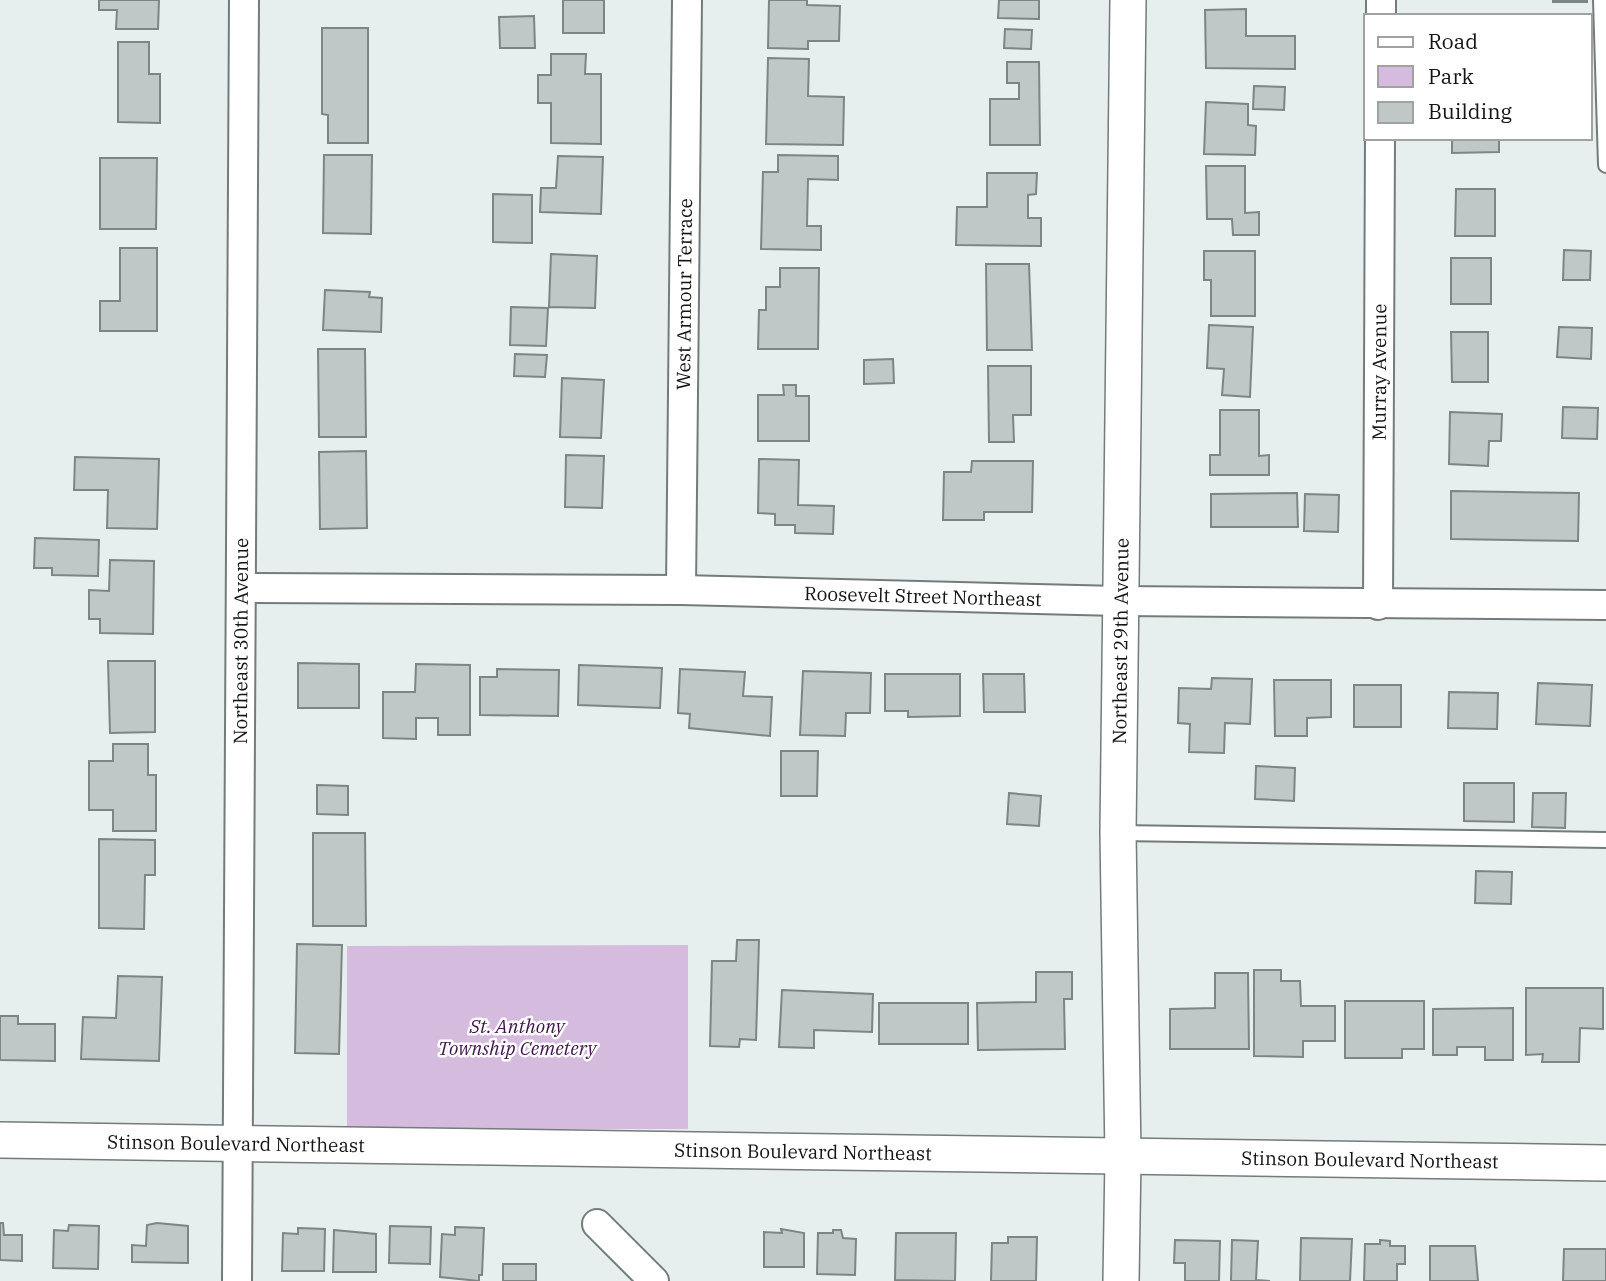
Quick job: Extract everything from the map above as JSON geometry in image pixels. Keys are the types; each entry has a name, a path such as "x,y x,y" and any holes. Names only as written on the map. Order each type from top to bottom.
{"street":[{"name":"Northeast 30th Avenue","path":"237,1281 244,0"},
{"name":"West Armour Terrace","path":"681,590 687,0"},
{"name":"Northeast 29th Avenue","path":"1121,1281 1123,1157 1118,833 1119,601 1128,0"},
{"name":"Murray Avenue","path":"1378,605 1380,140"},
{"name":"Roosevelt Street Northeast","path":"241,588 681,590 1119,601 1606,605"},
{"name":"Stinson Boulevard Northeast","path":"0,1140 1606,1163"},
{"path":"597,1224 654,1281"}],"lane":[{"path":"1601,0 1606,165"},
{"path":"1118,833 1606,840"}],"green space":[{"name":"St. Anthony Township Cemetery","path":"688,945 688,1129 347,1129 347,946"}],"building":[{"path":"99,0 159,0 158,29 116,29 117,10 99,10"},
{"path":"563,0 604,0 604,33 563,33"},
{"path":"769,0 807,0 807,5 840,6 839,41 808,41 808,49 768,48"},
{"path":"999,0 1039,0 1039,19 998,18"},
{"path":"1587,0 1587,2 1553,2"},
{"path":"1246,9 1246,36 1295,36 1295,69 1206,68 1205,10"},
{"path":"534,16 535,48 500,48 499,17"},
{"path":"322,28 368,28 368,143 328,143 328,115 322,114"},
{"path":"1005,29 1032,30 1031,49 1004,48"},
{"path":"118,42 149,42 149,74 160,74 160,123 118,122"},
{"path":"551,54 586,54 585,74 601,74 601,144 551,143 551,103 538,103 538,75 551,75"},
{"path":"768,58 809,59 808,96 844,97 843,145 766,144"},
{"path":"1007,62 1039,62 1040,145 990,145 990,99 1019,99 1019,83 1007,83"},
{"path":"1254,86 1285,87 1284,110 1253,109"},
{"path":"1206,102 1248,104 1248,125 1256,126 1255,155 1204,154"},
{"path":"1452,140 1499,140 1499,152 1452,153"},
{"path":"324,155 372,155 371,234 323,233"},
{"path":"778,155 838,156 838,180 808,179 807,226 821,226 821,250 761,249 763,172 778,172"},
{"path":"558,156 603,157 601,214 540,212 541,188 556,188"},
{"path":"100,158 157,158 156,229 100,229"},
{"path":"1206,166 1245,166 1245,213 1259,212 1259,235 1233,235 1232,219 1207,219"},
{"path":"987,173 1037,173 1036,194 1028,195 1028,218 1041,218 1041,246 956,245 957,207 987,207"},
{"path":"1456,189 1495,189 1495,236 1455,236"},
{"path":"493,194 532,195 532,243 493,242"},
{"path":"120,248 157,248 157,331 100,331 100,301 120,301"},
{"path":"1564,250 1591,251 1590,280 1563,280"},
{"path":"1204,251 1255,251 1255,316 1211,316 1211,280 1204,280"},
{"path":"551,254 597,256 595,308 549,307"},
{"path":"1451,258 1491,258 1491,304 1451,304"},
{"path":"986,264 1029,264 1032,350 987,350"},
{"path":"780,268 819,268 818,349 758,349 759,310 766,310 766,287 780,287"},
{"path":"325,290 370,292 369,297 382,298 381,332 323,330"},
{"path":"511,307 548,308 546,346 510,345"},
{"path":"1209,325 1253,327 1250,397 1222,395 1224,369 1207,368"},
{"path":"1559,327 1592,328 1591,359 1557,357"},
{"path":"1451,332 1488,332 1488,382 1452,382"},
{"path":"318,349 365,349 366,437 319,437"},
{"path":"515,354 547,355 545,377 514,376"},
{"path":"893,359 894,383 864,384 864,360"},
{"path":"988,366 1031,366 1031,415 1013,415 1014,442 989,442"},
{"path":"562,378 604,380 601,438 560,437"},
{"path":"783,385 796,385 796,396 809,396 809,441 758,441 758,395 784,395"},
{"path":"1563,407 1598,408 1597,439 1562,438"},
{"path":"1220,410 1259,410 1259,456 1269,455 1269,475 1210,475 1210,455 1220,455"},
{"path":"1450,412 1502,414 1501,441 1489,441 1488,466 1449,464"},
{"path":"366,451 367,528 320,529 319,452"},
{"path":"566,455 604,456 602,508 565,507"},
{"path":"75,457 159,459 157,529 107,528 108,490 74,490"},
{"path":"759,459 799,460 798,505 834,506 833,534 795,533 795,525 775,525 775,514 758,513"},
{"path":"972,461 1033,461 1032,512 984,512 984,520 943,520 944,472 971,472"},
{"path":"1451,491 1579,493 1578,541 1451,539"},
{"path":"1297,493 1298,527 1211,527 1211,494"},
{"path":"1305,494 1339,495 1338,532 1304,531"},
{"path":"35,538 99,540 98,576 52,575 52,568 34,568"},
{"path":"110,560 154,561 153,634 100,633 100,619 89,619 89,590 109,591"},
{"path":"108,661 155,661 155,732 110,733"},
{"path":"298,663 359,664 359,708 298,708"},
{"path":"416,664 470,665 470,735 438,735 438,718 416,718 416,739 383,738 383,692 415,692"},
{"path":"579,665 662,668 660,708 578,705"},
{"path":"497,669 559,670 558,716 480,715 480,677 497,677"},
{"path":"680,669 745,672 743,696 772,697 770,736 689,728 690,714 678,713"},
{"path":"803,671 871,673 870,713 846,713 845,736 800,735"},
{"path":"885,674 960,674 960,716 908,717 908,711 885,711"},
{"path":"983,674 1024,674 1025,712 984,712"},
{"path":"1212,678 1252,679 1250,724 1225,723 1224,753 1189,752 1190,724 1178,723 1179,688 1211,689"},
{"path":"1274,680 1331,680 1331,717 1307,718 1307,736 1275,736"},
{"path":"1538,683 1592,685 1590,726 1536,724"},
{"path":"1354,685 1401,685 1401,727 1354,727"},
{"path":"1449,692 1498,693 1497,729 1448,728"},
{"path":"113,744 148,744 148,775 156,775 156,831 113,831 113,810 89,810 89,761 113,761"},
{"path":"781,751 818,751 817,796 781,796"},
{"path":"1256,766 1295,768 1294,801 1255,799"},
{"path":"1464,783 1514,783 1514,822 1464,821"},
{"path":"317,785 348,786 348,815 317,814"},
{"path":"1009,793 1041,796 1039,826 1007,824"},
{"path":"1533,793 1566,793 1565,828 1532,827"},
{"path":"313,833 365,833 366,926 313,926"},
{"path":"99,839 155,840 155,875 145,875 144,929 99,928"},
{"path":"1476,871 1512,872 1511,904 1475,903"},
{"path":"737,940 759,940 756,1040 740,1039 739,1047 710,1046 712,961 736,961"},
{"path":"297,944 342,945 339,1054 295,1053"},
{"path":"1254,970 1281,970 1281,981 1300,981 1301,1006 1335,1006 1335,1041 1303,1041 1303,1057 1254,1056"},
{"path":"1036,972 1072,972 1072,999 1064,999 1065,1049 978,1050 977,1003 1036,1002"},
{"path":"1215,973 1248,973 1249,1049 1170,1049 1170,1009 1215,1008"},
{"path":"118,976 162,977 159,1061 81,1059 83,1017 116,1018"},
{"path":"1526,988 1603,988 1603,1029 1580,1028 1579,1062 1542,1062 1543,1054 1526,1055"},
{"path":"782,990 873,994 872,1032 814,1030 814,1048 779,1047"},
{"path":"1345,1001 1424,1001 1424,1049 1402,1049 1402,1058 1345,1058"},
{"path":"879,1003 968,1003 968,1044 879,1044"},
{"path":"1513,1008 1513,1060 1485,1060 1485,1047 1457,1047 1457,1055 1433,1055 1433,1009"},
{"path":"0,1016 18,1016 18,1024 55,1024 55,1061 0,1060"},
{"path":"0,1223 3,1223 4,1235 22,1235 22,1261 0,1260"},
{"path":"157,1223 188,1226 188,1263 132,1262 132,1245 146,1246 147,1225"},
{"path":"69,1225 99,1226 98,1269 53,1268 54,1230 68,1231"},
{"path":"390,1226 431,1227 430,1264 389,1263"},
{"path":"455,1227 484,1228 482,1275 479,1275 479,1281 440,1277 442,1234 455,1235"},
{"path":"298,1228 325,1229 324,1271 282,1271 283,1233 298,1234"},
{"path":"781,1229 804,1233 804,1267 764,1267 764,1232 782,1233"},
{"path":"334,1230 376,1234 376,1272 333,1272"},
{"path":"833,1230 841,1230 843,1238 856,1239 855,1275 817,1274 818,1233 833,1233"},
{"path":"896,1233 956,1233 955,1281 895,1280"},
{"path":"1008,1237 1037,1237 1036,1281 991,1281 992,1243 1008,1243"},
{"path":"1301,1238 1352,1239 1350,1281 1300,1281"},
{"path":"1175,1240 1220,1241 1219,1281 1185,1281 1185,1263 1174,1263"},
{"path":"1232,1240 1258,1241 1256,1280 1270,1281 1231,1281"},
{"path":"1380,1240 1390,1241 1390,1246 1405,1246 1405,1264 1397,1264 1397,1281 1364,1281 1365,1244 1380,1244"},
{"path":"1430,1246 1475,1246 1478,1281 1430,1281"},
{"path":"1564,1249 1606,1249 1606,1281 1563,1281"},
{"path":"503,1264 536,1264 536,1281 503,1281"}]}
